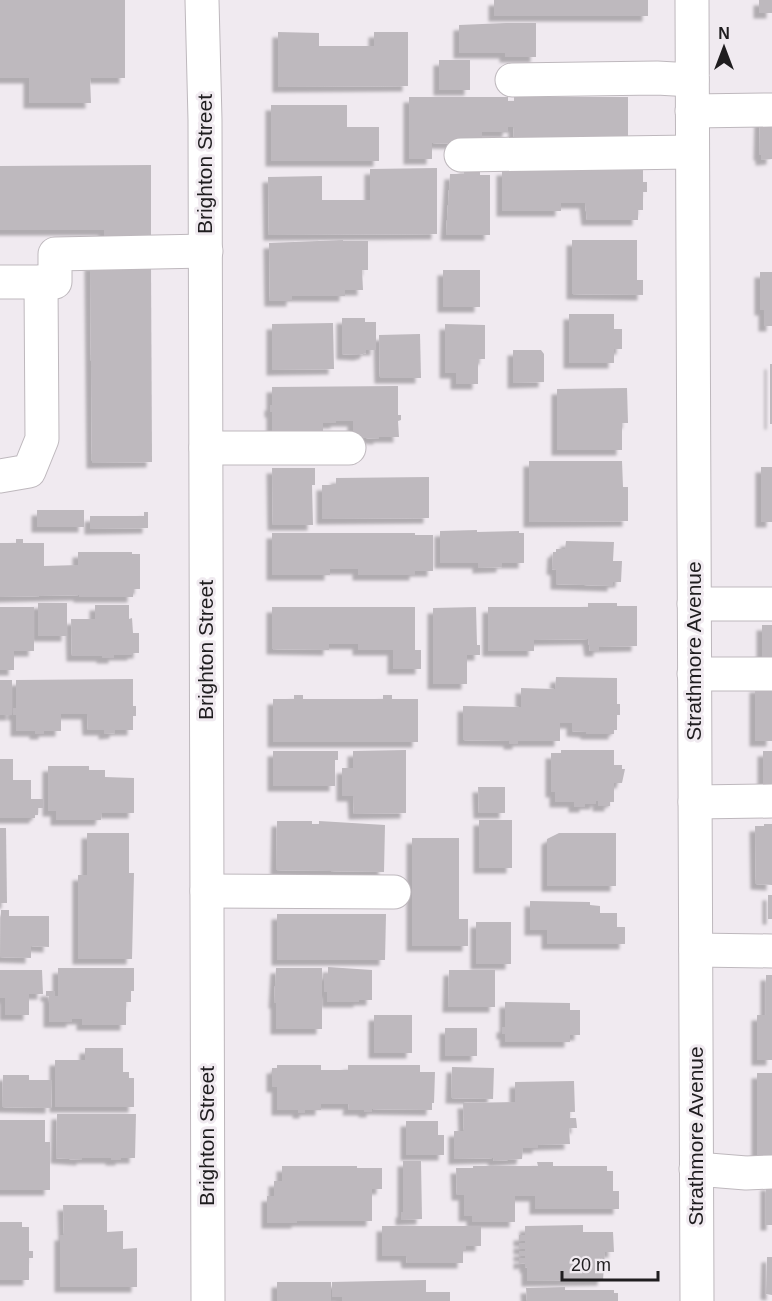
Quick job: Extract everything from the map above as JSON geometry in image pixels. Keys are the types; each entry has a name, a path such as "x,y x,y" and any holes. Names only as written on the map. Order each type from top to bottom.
{"street":[{"name":"Brighton Street","path":"202,0 206,251 208,1301"},
{"name":"Strathmore Avenue","path":"692,0 697,1301"},
{"path":"512,80 657,78 692,95 772,110"},
{"path":"461,155 692,152"},
{"path":"0,282 55,282 55,254 206,251"},
{"path":"0,476 29,471 42,439 41,282"},
{"path":"206,448 349,448"},
{"path":"694,604 772,604"},
{"path":"694,674 772,674"},
{"path":"695,802 772,801"},
{"path":"207,891 394,892"},
{"path":"696,950 772,951"},
{"path":"696,1169 746,1173 772,1172"}],"building":[{"path":"0,0 125,0 125,78 90,78 91,103 29,103 29,78 0,78"},
{"path":"494,0 648,0 648,16 494,16"},
{"path":"759,0 772,0 772,13 759,13"},
{"path":"536,23 536,57 505,57 505,53 459,53 459,25"},
{"path":"278,32 319,33 319,46 374,46 374,32 408,32 408,86 278,87"},
{"path":"439,60 470,60 470,90 439,90"},
{"path":"409,97 508,97 508,101 514,101 514,97 628,97 628,143 513,146 514,127 508,127 508,132 482,132 482,144 432,143 432,159 409,159"},
{"path":"271,105 347,105 347,127 379,127 379,161 271,161"},
{"path":"772,116 772,159 761,160 761,155 759,155 760,117"},
{"path":"151,165 151,238 104,239 104,230 0,230 0,166"},
{"path":"437,168 437,234 269,235 268,177 322,176 322,200 370,200 370,169"},
{"path":"464,168 480,168 480,175 490,175 490,235 446,235 450,174 464,174"},
{"path":"502,170 643,170 643,182 647,182 647,192 643,192 643,210 638,210 638,220 587,220 585,203 561,203 561,211 502,211"},
{"path":"572,240 637,240 637,280 643,280 643,295 572,294"},
{"path":"368,241 368,270 362,270 363,290 345,290 345,296 292,296 292,301 270,301 269,243"},
{"path":"90,264 151,264 152,462 92,463"},
{"path":"443,270 480,270 480,307 443,307"},
{"path":"760,272 772,272 772,326 764,326 764,310 760,310"},
{"path":"569,314 614,314 614,329 622,329 622,349 614,349 614,363 569,363"},
{"path":"342,318 365,318 365,322 376,322 376,350 366,350 366,353 359,355 342,354"},
{"path":"333,323 334,369 272,370 272,324"},
{"path":"445,324 485,325 485,359 478,359 478,384 456,384 456,373 445,373"},
{"path":"420,334 421,378 380,378 379,335"},
{"path":"513,350 541,350 544,354 544,382 513,383"},
{"path":"770,364 772,364 772,424 770,424"},
{"path":"398,386 398,415 401,415 401,420 398,421 399,437 379,437 379,439 353,437 353,421 323,423 323,432 272,432 270,405 272,405 272,387"},
{"path":"627,388 628,423 622,423 622,450 557,450 557,389"},
{"path":"529,461 622,461 623,487 628,487 628,521 529,522"},
{"path":"761,467 772,467 772,522 761,522"},
{"path":"272,468 315,468 315,485 312,485 313,525 273,525"},
{"path":"429,477 429,518 322,519 322,485 336,485 336,478"},
{"path":"37,510 84,510 84,527 37,527"},
{"path":"144,512 148,512 148,528 90,529 90,516 144,516"},
{"path":"477,530 477,532 519,531 519,533 524,533 524,563 502,563 502,567 478,568 478,563 440,563 440,531"},
{"path":"272,533 433,535 433,571 415,571 415,575 358,575 358,569 330,569 330,575 272,575"},
{"path":"16,539 23,539 23,543 44,543 44,566 78,565 78,552 140,554 140,589 133,589 133,597 79,597 79,595 0,597 0,543 16,543"},
{"path":"566,541 614,542 613,561 622,561 621,582 613,582 613,586 556,584 556,570 552,569 553,552 556,552 556,549 565,549"},
{"path":"38,603 67,603 67,636 38,636"},
{"path":"588,603 637,606 637,646 599,647 599,651 590,651 588,639 534,640 534,651 488,651 488,607 588,607"},
{"path":"95,605 129,605 129,619 132,618 133,633 139,633 139,653 114,655 114,658 72,656 71,619 95,619"},
{"path":"0,607 34,607 34,651 14,651 14,670 0,670"},
{"path":"272,607 415,607 415,650 421,650 421,669 393,669 393,650 358,650 358,644 329,644 329,650 272,649"},
{"path":"476,607 477,645 480,645 480,655 467,655 467,684 433,684 433,608"},
{"path":"762,625 772,625 772,658 762,658"},
{"path":"556,677 617,678 617,704 620,704 620,715 617,715 617,730 614,730 614,734 586,734 586,732 572,731 572,723 560,723 560,741 518,741 518,744 509,744 509,741 463,740 463,706 521,707 521,688 555,689"},
{"path":"133,679 133,706 136,706 136,716 133,716 133,730 115,730 115,733 104,734 104,730 88,730 87,714 61,714 61,731 44,731 44,734 35,734 35,731 16,731 16,715 13,715 13,708 16,708 16,680"},
{"path":"0,680 12,680 12,715 0,715"},
{"path":"755,687 772,687 772,741 755,741"},
{"path":"294,695 303,695 303,699 383,699 383,695 392,695 392,699 418,699 418,742 273,742 273,699 294,699"},
{"path":"406,750 406,813 354,814 353,796 342,796 342,768 353,768 353,751"},
{"path":"561,750 614,750 614,765 622,765 622,769 625,769 622,783 614,783 614,802 610,802 610,806 598,806 598,801 596,804 585,804 585,807 574,807 574,802 555,802 555,792 551,792 551,753 561,753"},
{"path":"273,751 338,751 338,760 335,760 335,786 273,786"},
{"path":"763,751 772,751 772,795 763,795"},
{"path":"0,759 13,759 13,780 31,780 31,799 43,799 43,808 38,808 38,815 35,815 35,818 0,818"},
{"path":"48,766 89,766 89,770 105,770 105,777 134,778 134,813 102,813 101,820 56,820 56,811 48,811"},
{"path":"478,787 505,787 505,813 479,813"},
{"path":"479,820 512,820 512,868 479,868"},
{"path":"277,821 385,825 384,872 276,870"},
{"path":"764,824 772,824 772,885 756,884 755,826 764,826"},
{"path":"0,828 6,828 7,903 0,903"},
{"path":"87,833 129,833 129,873 134,873 132,959 78,959 78,875 87,875"},
{"path":"559,833 616,833 616,886 547,886 547,839"},
{"path":"412,838 459,838 459,919 468,919 468,946 412,946"},
{"path":"768,895 772,895 772,919 768,919"},
{"path":"530,901 590,902 590,905 600,906 600,913 617,913 617,927 625,927 625,944 547,944 547,930 530,930"},
{"path":"1,910 9,910 9,916 49,916 49,947 31,946 31,958 0,957"},
{"path":"277,914 386,914 385,960 277,960"},
{"path":"476,922 511,922 511,964 476,964"},
{"path":"328,967 372,970 372,1000 327,1002 327,992 324,992 324,974 328,974"},
{"path":"58,968 134,968 134,991 131,991 131,1002 126,1002 126,1025 82,1025 82,1019 72,1019 72,1022 49,1022 49,996 46,996 46,991 55,991 55,996 58,996"},
{"path":"276,968 322,968 322,1029 276,1029 276,1003 274,1003"},
{"path":"0,970 42,970 43,994 29,994 29,1015 5,1015 5,998 0,998"},
{"path":"449,970 495,970 495,1007 448,1007"},
{"path":"766,975 772,975 772,1060 757,1060 757,1015 766,1015"},
{"path":"505,1002 570,1003 570,1010 580,1010 580,1035 570,1035 570,1042 505,1042 502,1027 505,1027"},
{"path":"374,1015 412,1015 412,1053 374,1053"},
{"path":"445,1028 477,1028 477,1056 445,1056"},
{"path":"85,1048 123,1048 123,1072 129,1072 129,1078 134,1078 134,1107 55,1107 55,1060 85,1060"},
{"path":"277,1065 321,1065 321,1070 348,1070 348,1065 420,1065 420,1072 435,1072 434,1103 432,1103 432,1110 372,1109 372,1112 364,1112 364,1110 348,1110 349,1104 321,1104 321,1110 305,1110 305,1113 298,1113 298,1110 277,1110 277,1087 272,1087 272,1068 277,1068"},
{"path":"452,1067 494,1068 493,1099 451,1098"},
{"path":"757,1073 772,1073 772,1165 757,1165"},
{"path":"3,1075 29,1075 29,1080 52,1080 51,1108 2,1107"},
{"path":"574,1081 575,1112 570,1112 570,1118 576,1118 577,1128 569,1128 570,1144 523,1148 522,1159 494,1161 493,1158 454,1159 454,1131 464,1131 463,1103 515,1102 515,1082"},
{"path":"57,1114 136,1114 135,1158 111,1160 111,1158 82,1158 82,1160 56,1158"},
{"path":"0,1120 45,1120 45,1142 50,1142 50,1190 0,1190"},
{"path":"406,1121 438,1121 438,1135 444,1135 444,1155 406,1155"},
{"path":"403,1161 421,1161 422,1219 401,1220"},
{"path":"537,1162 553,1162 553,1166 607,1166 607,1171 613,1171 613,1191 619,1191 619,1209 535,1209 535,1196 515,1196 515,1222 472,1222 472,1216 464,1216 464,1195 457,1195 456,1168 538,1166"},
{"path":"282,1166 382,1168 382,1189 372,1189 372,1221 267,1223 267,1196 274,1196 274,1181 282,1181"},
{"path":"766,1185 772,1185 772,1225 766,1225"},
{"path":"63,1205 104,1205 104,1210 107,1210 107,1232 123,1231 123,1249 137,1248 137,1287 60,1287 60,1235 64,1235"},
{"path":"0,1222 22,1222 22,1227 29,1227 29,1251 33,1251 33,1258 29,1258 29,1280 0,1280"},
{"path":"583,1225 583,1232 613,1232 614,1252 605,1252 603,1280 527,1281 527,1267 525,1268 525,1263 519,1264 519,1258 525,1258 525,1256 519,1256 519,1251 525,1251 525,1249 519,1249 519,1243 525,1243 525,1241 519,1241 519,1235 525,1235 525,1226"},
{"path":"382,1226 481,1226 481,1246 466,1246 466,1251 463,1251 463,1263 407,1263 406,1256 382,1256"},
{"path":"767,1257 772,1257 772,1295 766,1294"},
{"path":"426,1280 426,1292 450,1292 450,1301 342,1301 342,1297 332,1297 332,1282"},
{"path":"277,1282 331,1282 331,1301 277,1301"},
{"path":"565,1287 565,1290 614,1290 614,1293 618,1293 618,1301 527,1301 526,1288"}]}
